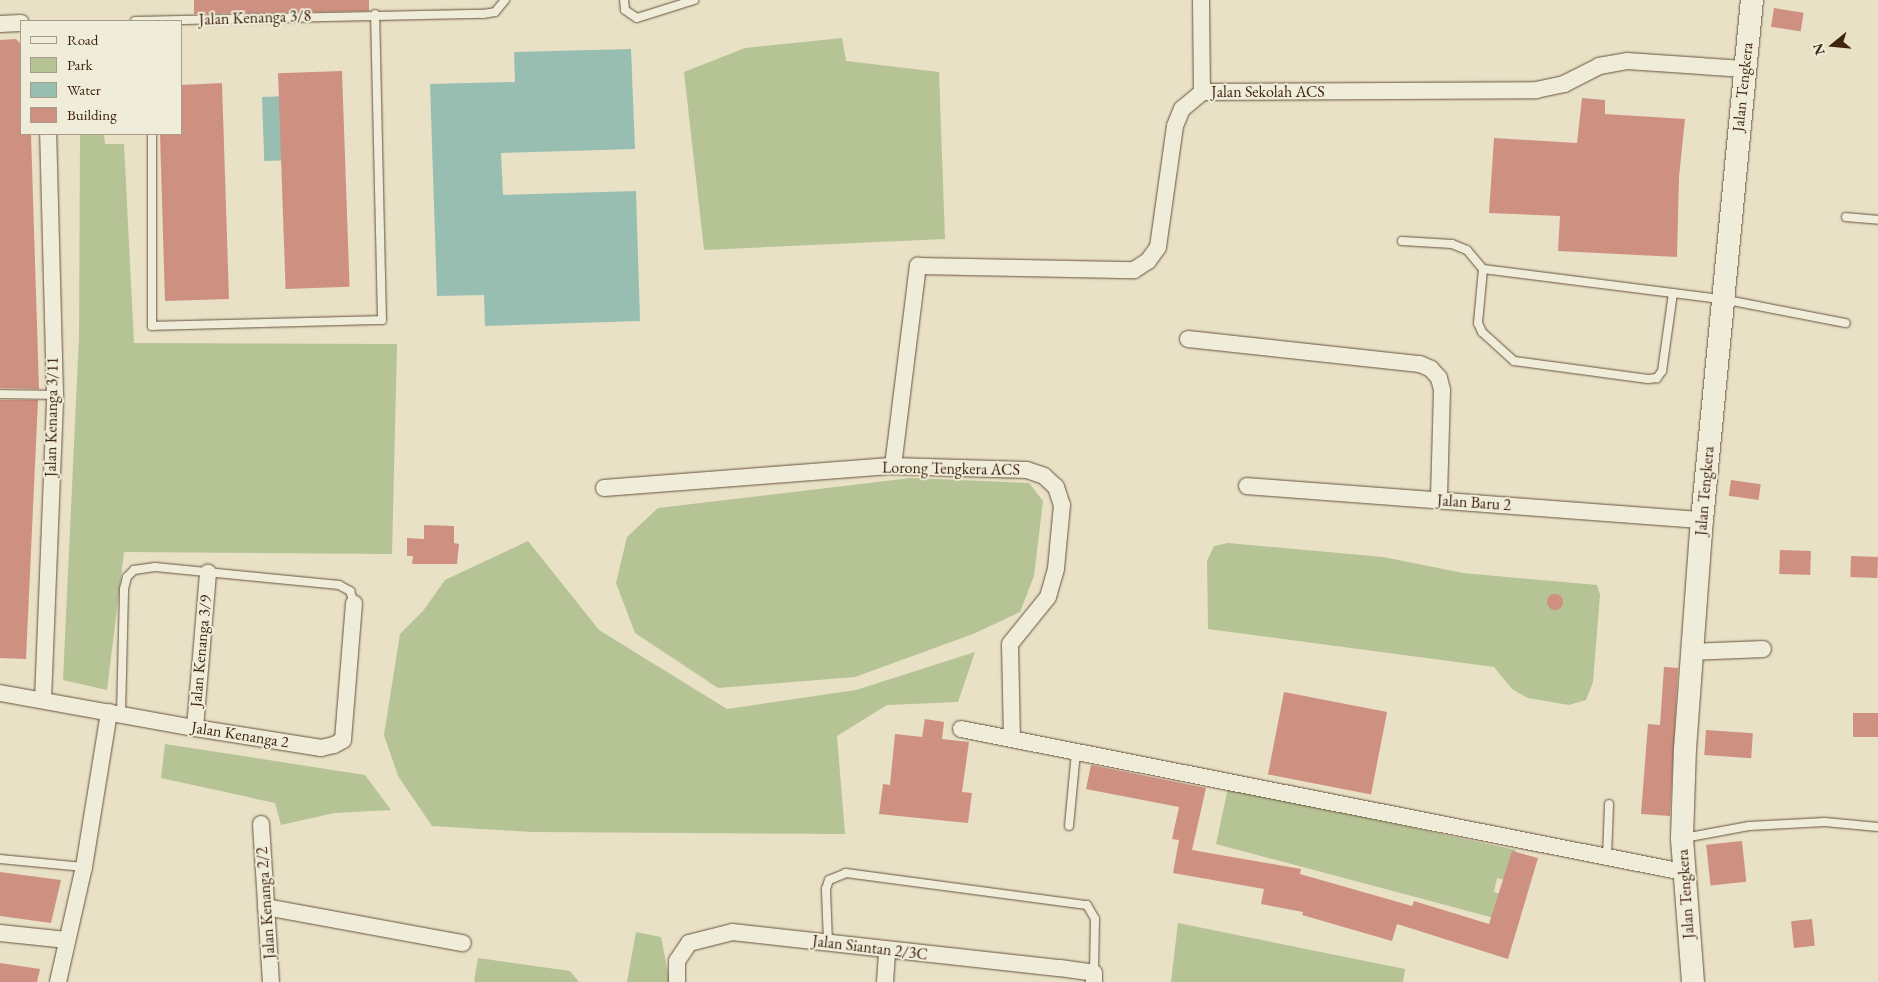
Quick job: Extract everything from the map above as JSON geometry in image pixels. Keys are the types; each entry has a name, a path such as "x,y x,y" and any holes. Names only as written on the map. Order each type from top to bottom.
{"main road":[{"name":"Jalan Tengkera","path":"1693,982 1682,838 1691,652 1722,299 1752,0"}],"street":[{"path":"1201,0 1202,92"},
{"path":"0,24 20,23"},
{"name":"Jalan Sekolah ACS","path":"893,466 918,266 1134,270 1148,261 1158,247 1175,126 1182,108 1202,92 1536,90 1564,84 1599,66 1627,62 1744,69"},
{"name":"Jalan Kenanga 3/11","path":"43,700 55,395 48,135"},
{"path":"1188,339 1420,364 1431,369 1439,378 1442,390 1440,500"},
{"name":"Lorong Tengkera ACS","path":"604,488 893,466 1027,470 1044,476 1056,487 1062,505 1056,569 1048,597 1010,644 1012,739"},
{"name":"Jalan Baru 2","path":"1247,486 1702,520"},
{"name":"Jalan Kenanga 3/9","path":"195,728 208,573"},
{"name":"Jalan Kenanga 2","path":"0,693 195,728 321,748 343,740 354,603"},
{"path":"1691,652 1763,649"},
{"path":"58,982 84,867 115,713"},
{"path":"961,729 1684,872"},
{"name":"Jalan Kenanga 2/2","path":"261,824 271,982"},
{"path":"266,907 463,943"},
{"name":"Jalan Siantan 2/3C","path":"677,982 677,961 689,943 708,936 732,932 775,935 828,944 1094,978"},
{"path":"0,934 67,940"},
{"path":"885,982 887,951"}],"lane":[{"name":"Jalan Kenanga 3/8","path":"182,20 374,14 483,14 495,12 505,0"},
{"path":"624,0 625,10 637,18 694,0"},
{"path":"152,135 152,326 382,320 374,14"},
{"path":"1846,217 1878,220"},
{"path":"1402,240 1452,244 1467,250 1483,269 1722,299 1846,323"},
{"path":"1483,269 1478,323 1482,332 1504,355 1514,361 1648,380 1657,378 1662,371 1673,293"},
{"path":"0,394 55,395"},
{"path":"115,713 124,589 127,577 144,567 339,584 350,591 354,603"},
{"path":"1068,826 1076,752"},
{"path":"1607,857 1609,804"},
{"path":"1682,838 1749,826 1825,822 1878,827"},
{"path":"0,859 84,867"},
{"path":"828,944 826,889 829,880 846,873 1087,906 1095,919 1094,978"}],"green space":[{"path":"842,38 846,61 939,72 945,239 704,250 684,72 745,48"},
{"path":"80,135 104,135 105,144 124,144 134,343 397,344 392,554 124,552 107,690 63,680 79,337"},
{"path":"911,478 1029,483 1043,501 1034,576 1020,612 973,634 855,677 718,688 635,633 616,583 627,537 658,508"},
{"path":"528,541 599,630 727,709 856,690 975,652 958,702 887,705 837,736 845,834 532,832 432,826 398,776 384,735 400,634 423,611 445,580"},
{"path":"1228,543 1383,557 1463,573 1597,585 1600,595 1593,682 1586,700 1569,705 1528,698 1512,689 1494,667 1208,629 1207,561 1214,546"},
{"path":"165,744 365,775 391,810 334,813 281,825 275,803 161,778"},
{"path":"1228,788 1516,850 1508,881 1497,878 1494,892 1505,895 1498,919 1216,844"},
{"path":"1178,923 1405,969 1403,982 1171,982"},
{"path":"636,932 661,937 670,982 627,982"},
{"path":"478,958 570,971 579,982 474,982"}],"water":[{"path":"631,49 635,149 501,153 503,195 636,191 640,321 485,326 484,295 437,296 430,84 515,82 514,52"},
{"path":"292,96 294,160 264,161 262,97"}],"building":[{"path":"194,0 369,0 369,11 194,14"},
{"path":"1774,8 1804,13 1801,31 1771,27"},
{"path":"16,39 20,43 20,135 31,135 39,389 0,388 0,40"},
{"path":"342,71 350,287 286,289 278,73"},
{"path":"222,83 229,299 165,301 160,135 182,135 182,85"},
{"path":"1582,98 1605,100 1605,114 1685,119 1679,177 1677,257 1558,251 1560,216 1489,213 1494,138 1577,143"},
{"path":"0,400 38,400 26,659 0,658"},
{"path":"1731,480 1761,484 1758,500 1729,496"},
{"path":"424,525 454,526 454,543 459,544 457,564 412,564 413,556 407,556 407,538 424,539"},
{"path":"1780,550 1811,551 1810,575 1779,574"},
{"path":"1851,556 1878,557 1877,578 1850,577"},
{"path":"1555,594 1563,602 1555,610 1547,602"},
{"path":"1664,667 1678,668 1670,816 1641,814 1648,724 1660,725"},
{"path":"1284,692 1387,712 1371,794 1268,774"},
{"path":"1853,713 1878,713 1878,737 1853,737"},
{"path":"925,719 944,722 942,739 969,742 962,792 972,793 968,823 879,814 883,784 890,785 895,734 922,737"},
{"path":"1706,730 1753,733 1751,758 1704,755"},
{"path":"1091,765 1206,788 1192,850 1301,869 1300,874 1412,906 1414,901 1489,924 1512,851 1538,858 1508,959 1397,924 1392,941 1302,915 1303,912 1261,904 1264,889 1173,873 1179,840 1172,839 1179,807 1086,789"},
{"path":"1742,841 1746,882 1710,886 1706,845"},
{"path":"0,872 61,880 51,923 0,916"},
{"path":"1812,919 1815,946 1794,948 1791,921"},
{"path":"0,963 40,969 37,982 0,982"}]}
